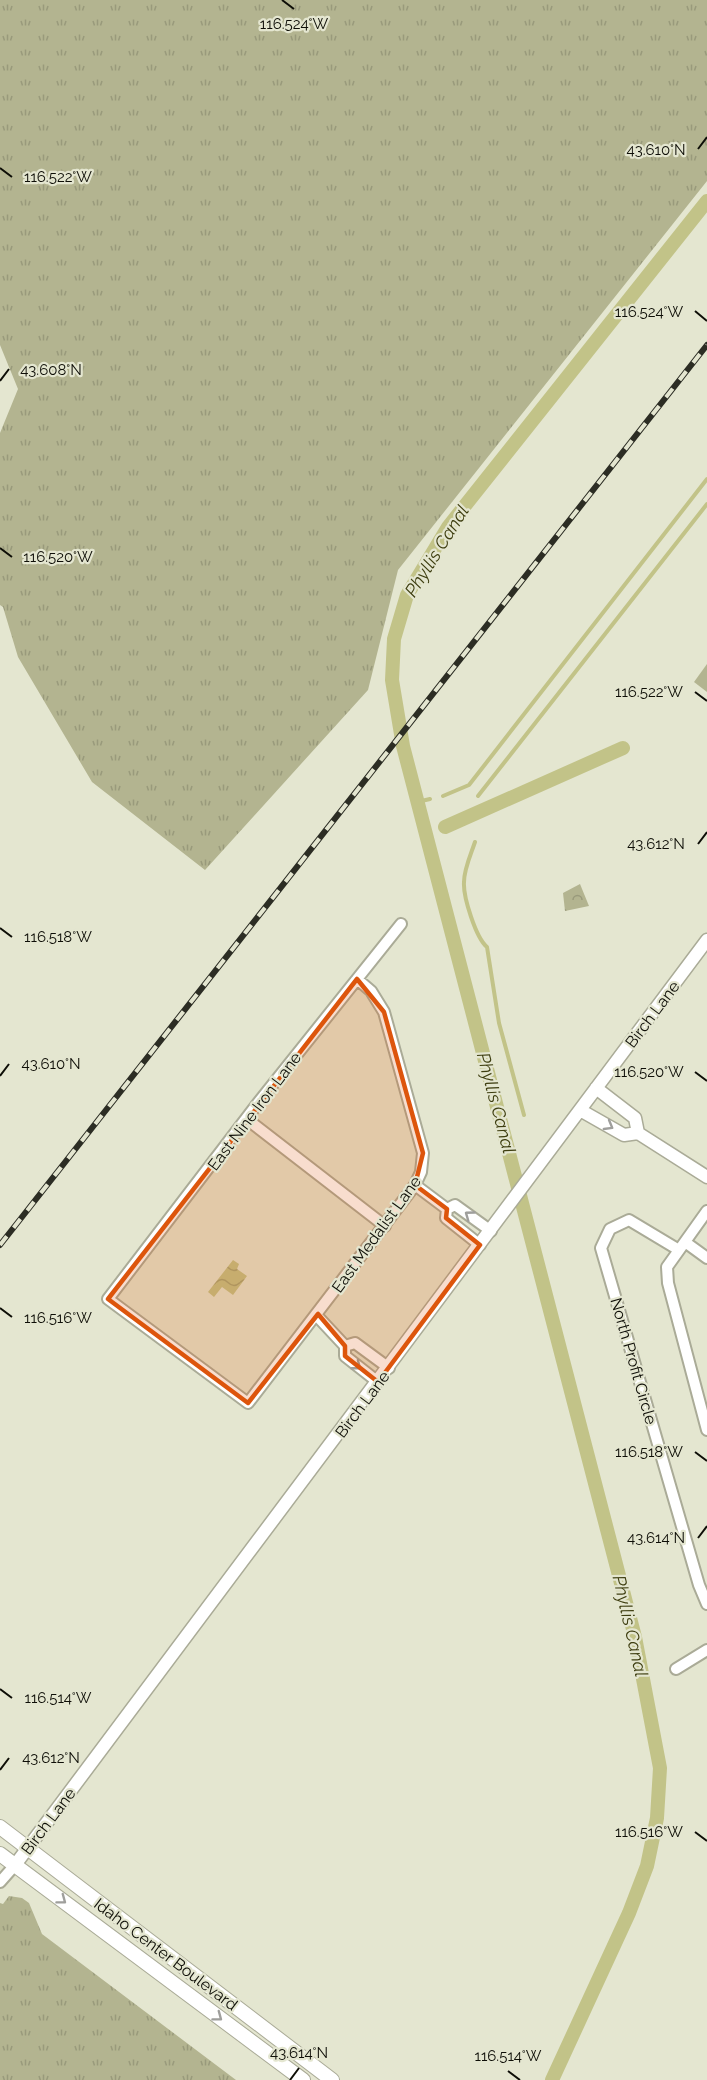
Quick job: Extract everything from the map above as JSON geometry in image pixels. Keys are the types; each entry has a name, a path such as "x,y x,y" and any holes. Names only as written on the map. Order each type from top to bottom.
{"main road":[{"name":"Idaho Center Boulevard","path":"0,1827 332,2080"},
{"name":"Idaho Center Boulevard","path":"0,1854 303,2080"}],"street":[{"name":"East Nine Iron Lane","path":"248,1403 108,1299 401,924"},
{"name":"Birch Lane","path":"15,1865 707,940"},
{"name":"East Medalist Lane","path":"248,1403 415,1185 422,1162 420,1142 384,1012 371,991 357,980"},
{"path":"596,1088 635,1118 638,1133"},
{"path":"580,1110 624,1136 638,1133 707,1177"},
{"path":"248,1120 385,1226"},
{"path":"415,1185 447,1209"},
{"path":"447,1209 455,1205 490,1231"},
{"path":"447,1209 446,1218 480,1245"},
{"path":"707,1211 667,1267 668,1283 707,1430"},
{"name":"North Profit Circle","path":"682,1246 629,1220 610,1229 601,1248 699,1585 707,1604"},
{"path":"682,1246 707,1258"},
{"path":"316,1316 345,1346 345,1356 378,1382"},
{"path":"345,1346 355,1344 388,1368"},
{"path":"676,1669 707,1650"},
{"path":"0,1882 15,1865"}],"highlighted area":[{"path":"357,979 384,1012 423,1153 415,1185 447,1209 446,1218 480,1245 378,1382 345,1356 345,1346 318,1314 248,1403 108,1299"}],"green space":[{"path":"0,0 707,0 707,181 398,570 368,690 205,870 92,782 18,657 3,607 0,605 0,433 18,389 0,345"},
{"path":"707,664 707,692 694,682"},
{"path":"580,884 589,906 565,911 563,893"},
{"path":"9,1896 22,1898 29,1903 42,1934 236,2080 0,2080 0,1903 3,1904"}],"water":[{"path":"233,1260 239,1264 237,1269 247,1276 233,1295 222,1287 214,1297 208,1292"}],"waterway":[{"name":"Phyllis Canal","path":"552,2080 629,1913 647,1866 657,1818 660,1768 635,1637 403,746 392,680 394,639 407,595 448,527 707,201"},
{"path":"443,796 469,785 707,479"},
{"path":"478,796 707,504"},
{"path":"445,827 623,748"},
{"path":"417,802 430,799"},
{"path":"475,842 465,872 464,889 471,917 487,947 499,1023 524,1115"}],"railway":[{"path":"0,1245 707,345"}]}
